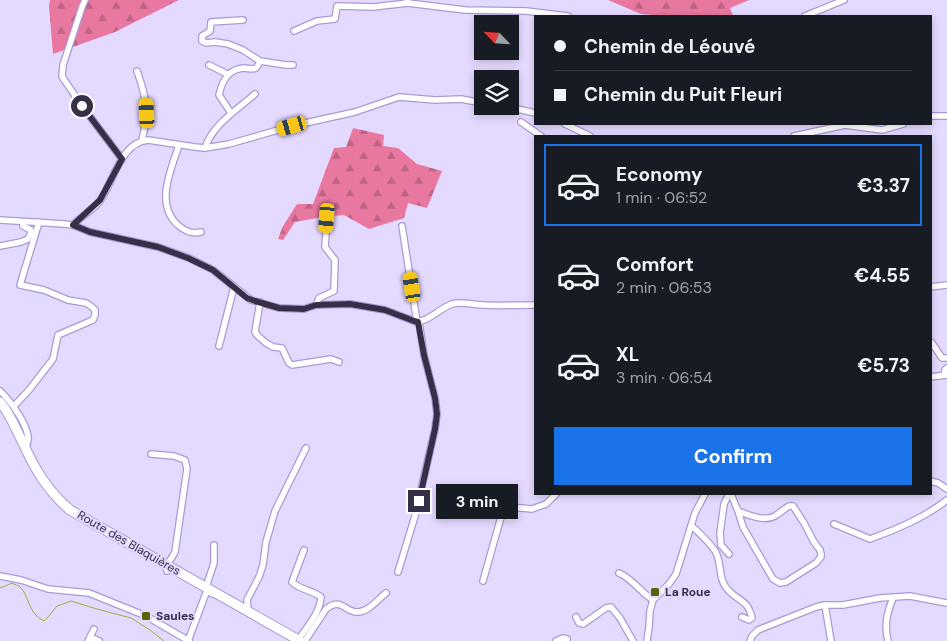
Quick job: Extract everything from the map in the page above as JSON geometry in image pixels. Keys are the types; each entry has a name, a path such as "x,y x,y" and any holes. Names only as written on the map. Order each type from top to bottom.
{"main road":[{"name":"Route des Blaquières","path":"0,408 13,423 48,488 60,501 82,517 166,568"},
{"name":"Route des Blaquières","path":"0,408 40,486 58,507 68,515 298,641"},
{"name":"Route des Blaquières","path":"206,590 248,611 298,641"}],"street":[{"path":"85,0 63,66 62,76 122,159"},
{"path":"807,15 844,0"},
{"path":"294,31 317,21 335,19 337,6 373,7 407,2 465,10 558,15"},
{"path":"243,20 211,22 210,31 202,36 202,41 206,43 228,44 243,50 260,61 286,65 293,64"},
{"path":"231,113 219,95 227,74 242,68 255,68 260,61"},
{"path":"209,64 227,74"},
{"path":"137,71 146,100 147,113 142,140"},
{"path":"205,148 211,134 231,113 255,94"},
{"path":"73,225 100,200 122,159 142,140 205,148 229,144 292,126 354,112 399,97 426,100 461,99 474,101"},
{"path":"519,109 534,113"},
{"path":"932,116 947,116"},
{"path":"521,122 540,135"},
{"path":"567,125 588,135"},
{"path":"799,135 846,125 882,130 900,125"},
{"path":"179,145 166,191 167,209 176,223 182,228 190,232 201,232"},
{"path":"316,305 319,298 334,291 335,260 325,248 327,218"},
{"path":"0,220 73,225 90,232 158,247 213,270 251,300 279,308 304,309 316,305 350,304 385,310 419,321 448,305 459,303 495,306 534,305"},
{"path":"0,246 28,239 31,230 23,226 23,222"},
{"path":"14,406 53,359 58,335 93,320 95,315 95,310 86,303 68,300 44,290 20,285 39,222"},
{"path":"398,572 415,516 437,414 424,355 402,226"},
{"path":"932,287 947,285"},
{"path":"219,346 234,287"},
{"path":"260,302 255,332 266,343 273,347 282,348 289,364 331,359 339,362"},
{"path":"932,343 942,358 947,358"},
{"path":"932,376 946,375 945,370 947,368"},
{"path":"0,391 14,406 28,434 25,448"},
{"path":"248,611 247,600 259,577 275,511 306,448"},
{"path":"151,454 174,456 185,460 187,469 175,552 166,568"},
{"path":"932,482 947,489"},
{"path":"483,581 501,517 509,507 532,509 546,504 555,495"},
{"path":"647,641 653,600 676,574 697,508 704,495"},
{"path":"729,495 724,504 720,533 722,545 729,554"},
{"path":"730,495 743,527 776,582 786,582 816,563 821,557 820,550 793,506 789,506 774,517 769,518 747,515 738,511"},
{"path":"834,524 870,539 902,526 947,500"},
{"path":"691,526 716,553 720,576 729,591 750,609 752,618 749,620 742,618"},
{"path":"0,576 21,580 48,590 89,593 146,616 188,641 214,563 214,545"},
{"path":"298,641 321,603 321,596 296,586 292,582 304,550"},
{"path":"619,573 627,576 647,597 653,600"},
{"path":"298,641 330,606 336,604 356,612 362,611 372,607 386,593"},
{"path":"750,641 758,630 816,607 843,605 880,598 910,596 947,603"},
{"path":"888,641 887,614 893,598"},
{"path":"825,606 831,641"},
{"path":"576,618 579,623 583,624 606,608 611,607 620,618 633,641"},
{"path":"94,629 89,639 99,641"},
{"path":"556,641 563,638 567,639"}],"green space":[{"path":"50,0 179,0 115,32 53,54"},
{"path":"608,0 749,0 730,8 733,15 641,14"},
{"path":"353,128 384,135 383,146 398,148 417,164 442,171 427,208 408,203 404,218 369,229 344,215 295,222 283,240 278,239 283,226 297,204 313,204 334,148 346,147"}],"waterway":[{"path":"0,588 12,583 19,586 34,613 44,621 57,606 71,601 131,618 164,641"}],"place":[{"name":"La Roue","path":"655,592"},
{"name":"Saules","path":"146,616"}],"route":[{"path":"82,106 122,159 105,193 96,206 73,225 90,232 158,247 188,258 213,270 247,298 279,308 304,309 316,305 350,304 385,310 418,322 437,414 419,501"}]}
